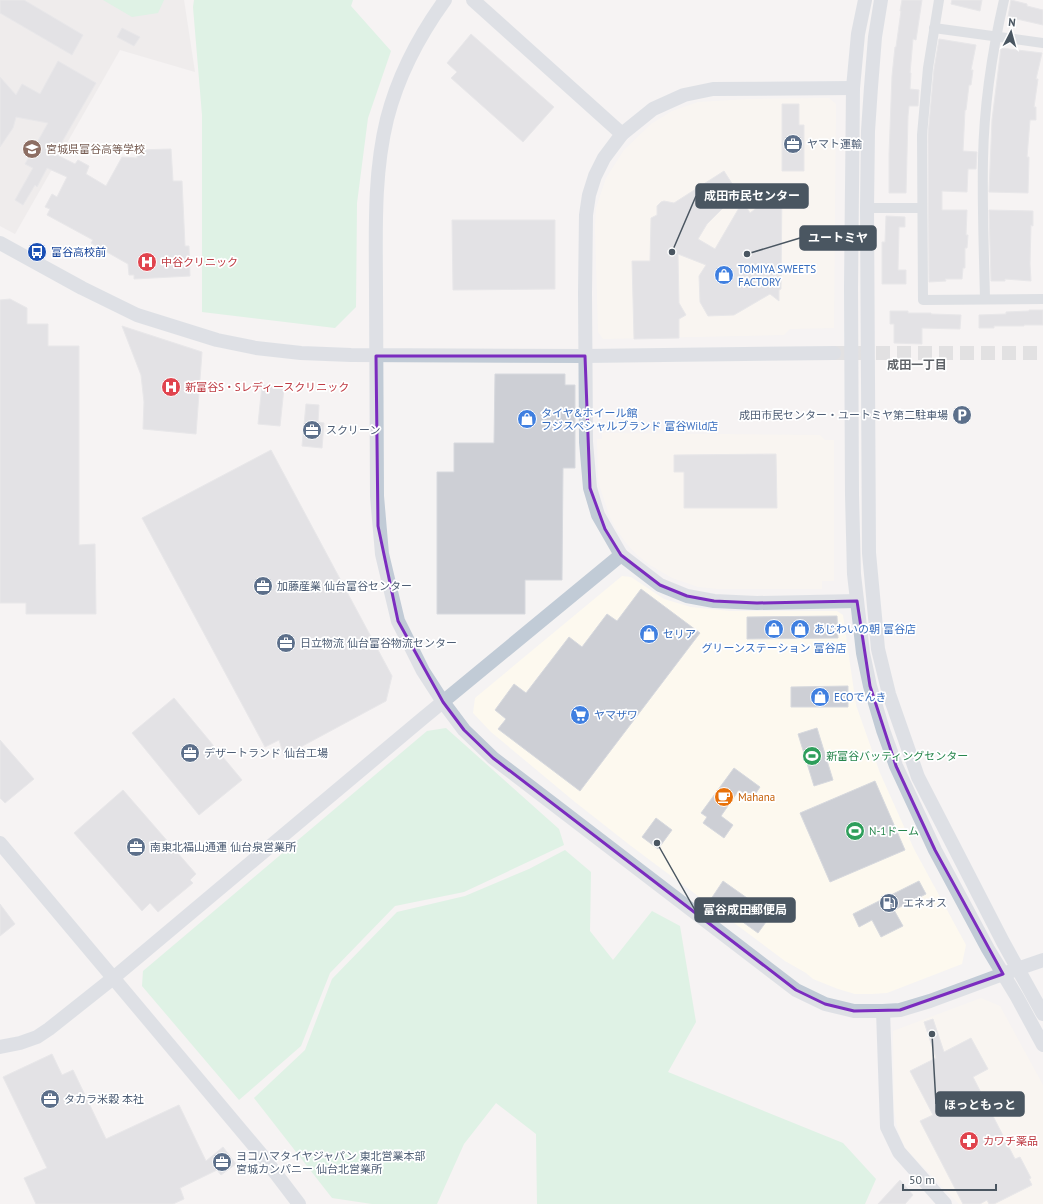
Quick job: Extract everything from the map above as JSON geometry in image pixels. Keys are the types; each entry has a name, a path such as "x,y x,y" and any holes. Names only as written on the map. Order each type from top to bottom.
{"street":[{"path":"445,0 414,49 399,84 387,118 380,156 375,206 377,496 382,554 398,621 423,671 443,702 464,730 493,758 796,990 825,1004 854,1011 900,1010 930,1001 1043,960"},
{"path":"473,0 622,134"},
{"path":"865,0 858,34 854,88 851,288 854,574 863,653 870,686 883,730 896,766 935,850 988,949 1017,997 1043,1046"},
{"path":"881,0 875,37 868,131 867,208 869,553 878,648 889,694 918,777 1003,942 1043,1014"},
{"path":"939,0 928,68 922,135 923,300 1043,299"},
{"path":"985,299 983,159 988,91 996,37 1004,0"},
{"path":"934,28 1043,44"},
{"path":"854,88 713,89 698,91 684,94 653,109 622,134 604,158 595,176 589,195 585,231 585,356 586,442 590,488 598,515 621,555 637,569 660,585 687,596 714,601 757,603 856,601"},
{"path":"867,208 922,208"},
{"path":"0,243 82,288 137,315 217,340 256,348 301,353 376,356 834,354"},
{"path":"0,1047 20,1043 50,1030 621,555"},
{"path":"0,844 112,979 261,1154 299,1204"},
{"path":"883,1011 886,1127 899,1152 945,1204"}],"highlighted area":[{"path":"376,356 585,356 590,488 605,529 621,555 637,569 660,585 687,596 714,601 757,603 857,601 870,686 896,766 935,850 1003,974 900,1010 854,1011 825,1004 796,990 493,758 464,730 443,702 398,621 378,526"}],"shaded area":[{"name":"宮城県富谷高等学校","path":"0,0 184,0 195,72 120,50 15,234 0,226"},
{"path":"829,98 836,104 834,328 790,329 784,335 603,339 598,332 595,228 596,208 606,178 624,150 651,124 672,111 698,102 749,99"},
{"path":"602,433 820,435 825,440 834,440 834,581 822,581 822,589 718,589 698,587 672,578 650,565 637,555 626,543 616,529 609,515 598,481 597,439 602,439"},
{"path":"622,576 631,577 664,599 691,607 730,611 837,611 843,615 856,705 880,773 914,849 966,945 962,964 887,993 855,994 813,979 806,973 785,961 631,846 575,802 491,732 473,713 475,698"},
{"path":"981,998 1000,1006 1043,1085 1043,1204 959,1204 905,1148 898,1131 894,1111 893,1031"}],"green space":[{"path":"103,0 164,0 158,13 132,17"},
{"path":"194,0 353,0 351,6 391,51 368,118 357,203 356,307 335,328 202,312 202,115 193,7"},
{"path":"446,728 559,829 564,845 464,892 395,906 330,973 301,1046 239,1100 142,986 143,971 427,731"},
{"path":"565,850 591,872 590,931 613,960 652,911 680,926 696,1022 668,1072 843,1143 876,1179 865,1204 537,1204 536,1134 496,1103 464,1144 437,1204 372,1204 332,1198 254,1098 305,1050 332,979 397,912 465,896 529,869"}],"building":[{"path":"0,0 24,0 83,35 72,55 0,13"},
{"path":"902,0 922,0 916,40 913,39 910,73 910,89 919,90 918,106 909,106 906,193 889,193 892,76"},
{"path":"952,0 982,0 980,11 951,4"},
{"path":"1011,0 1043,10 1043,25 1008,17"},
{"path":"122,28 140,37 134,46 117,37"},
{"path":"471,34 554,107 523,142 451,78 457,72 447,63"},
{"path":"939,39 976,45 971,70 973,70 971,85 969,85 965,110 963,151 977,152 976,169 968,169 967,192 942,191 942,210 967,210 966,235 968,235 967,248 965,248 965,268 963,268 962,279 945,279 946,281 929,282 928,135 934,69"},
{"path":"1001,48 1042,53 1036,79 1038,79 1034,107 1036,107 1036,120 1030,120 1027,157 1029,157 1028,193 989,192 992,120"},
{"path":"58,61 96,83 55,154 75,164 78,160 89,166 86,174 106,186 122,157 137,158 138,150 171,149 173,181 182,181 185,246 189,246 190,276 134,279 134,275 129,275 128,264 91,243 93,240 47,215 50,209 45,207 52,194 57,197 67,177 47,168 37,187 35,185 23,205 15,200 33,168 25,164 48,123 16,117 13,128 0,147 0,77 16,95 22,84 40,94"},
{"path":"782,104 799,104 799,125 804,125 804,171 782,171"},
{"path":"724,171 738,193 707,224 698,239 715,249 743,201 750,213 782,188 781,289 779,290 779,301 770,294 734,315 708,316 700,302 699,276 706,265 678,254 679,303 686,315 679,319 679,338 634,339 632,261 650,261 651,218 657,215 657,206 664,201 674,203"},
{"path":"989,210 1033,211 1033,226 1031,225 1031,281 1005,279 1005,281 991,281"},
{"path":"886,216 905,217 905,227 899,227 898,270 906,270 906,284 882,284 882,242 885,242"},
{"path":"452,220 555,220 555,289 453,290"},
{"path":"10,299 27,308 27,324 48,324 48,346 79,346 79,545 95,544 96,614 26,614 26,603 0,603 0,300"},
{"path":"1043,310 1043,325 994,326 994,328 979,328 979,315 1006,314 1006,312"},
{"path":"890,311 961,315 960,329 922,328 922,344 894,343 894,324 890,324"},
{"path":"122,326 202,352 196,434 143,429 144,402 141,375"},
{"path":"495,374 565,374 565,385 575,385 575,468 563,468 562,580 525,580 525,614 437,614 437,472 454,472 454,443 494,443"},
{"path":"262,385 284,388 280,426 258,424"},
{"path":"306,404 319,405 318,422 324,423 322,448 302,446"},
{"path":"271,450 392,676 386,701 284,756 279,740 265,747 142,518"},
{"path":"776,454 777,508 684,508 684,472 674,472 674,455"},
{"path":"641,589 700,633 580,791 498,729 506,719 495,710 514,684 526,693 569,637 582,647 607,614 617,621"},
{"path":"837,616 838,638 747,639 747,617"},
{"path":"848,686 848,707 791,707 791,687"},
{"path":"174,698 242,780 199,815 132,733"},
{"path":"817,728 833,780 814,786 798,734"},
{"path":"0,740 34,779 5,803 0,798"},
{"path":"734,768 760,787 752,799 739,790 721,816 733,825 724,838 703,823 707,817 701,813"},
{"path":"875,781 905,850 830,882 800,813"},
{"path":"123,790 196,874 190,880 193,883 158,912 150,903 142,911 74,833"},
{"path":"656,818 672,830 658,849 642,837"},
{"path":"723,881 771,915 758,933 711,899"},
{"path":"919,881 926,894 894,910 903,926 881,937 872,920 859,927 853,914"},
{"path":"0,904 15,924 0,936"},
{"path":"933,1019 944,1052 971,1038 988,1069 973,1077 1015,1159 1020,1157 1031,1178 1029,1179 1032,1185 994,1204 989,1204 987,1200 980,1204 963,1204 920,1121 933,1115 910,1071 936,1058 924,1022"},
{"path":"52,1054 62,1075 73,1070 106,1139 179,1105 206,1161 223,1147 236,1164 221,1175 217,1170 180,1188 184,1199 173,1204 36,1204 24,1178 47,1168 3,1077"},
{"path":"900,1180 913,1195 905,1204 878,1204"}],"tunnel":[{"path":"834,353 1043,353"}],"place":[{"name":"ヤマト運輸","path":"793,144"},
{"name":"宮城県富谷高等学校","path":"32,149"},
{"name":"富谷高校前","path":"37,252"},
{"name":"成田市民センター","path":"672,252"},
{"name":"ユートミヤ","path":"747,254"},
{"name":"中谷クリニック","path":"147,262"},
{"name":"TOMIYA SWEETS FACTORY","path":"724,275"},
{"name":"新富谷S・Sレディースクリニック","path":"171,387"},
{"name":"成田市民センター・ユートミヤ第二駐車場","path":"962,415"},
{"name":"タイヤ&ホイール館 フジスペシャルブランド 富谷Wild店","path":"527,419"},
{"name":"スクリーン","path":"312,430"},
{"name":"加藤産業 仙台富谷センター","path":"263,586"},
{"name":"グリーンステーション 富谷店","path":"774,629"},
{"name":"あじわいの朝 富谷店","path":"800,629"},
{"name":"セリア","path":"649,634"},
{"name":"日立物流 仙台富谷物流センター","path":"286,643"},
{"name":"ECOでんき","path":"820,697"},
{"name":"ヤマザワ","path":"580,715"},
{"name":"デザートランド 仙台工場","path":"190,753"},
{"name":"新富谷バッティングセンター","path":"812,756"},
{"name":"Mahana","path":"724,797"},
{"name":"N-1ドーム","path":"855,831"},
{"name":"富谷成田郵便局","path":"657,843"},
{"name":"南東北福山通運 仙台泉営業所","path":"136,847"},
{"name":"エネオス","path":"889,903"},
{"name":"ほっともっと","path":"932,1034"},
{"name":"タカラ米穀 本社","path":"50,1099"},
{"name":"カワチ薬品","path":"969,1141"},
{"name":"ヨコハマタイヤジャパン 東北営業本部 宮城カンパニー 仙台北営業所","path":"222,1162"}],"district":[{"name":"成田一丁目","path":"917,365"}]}
